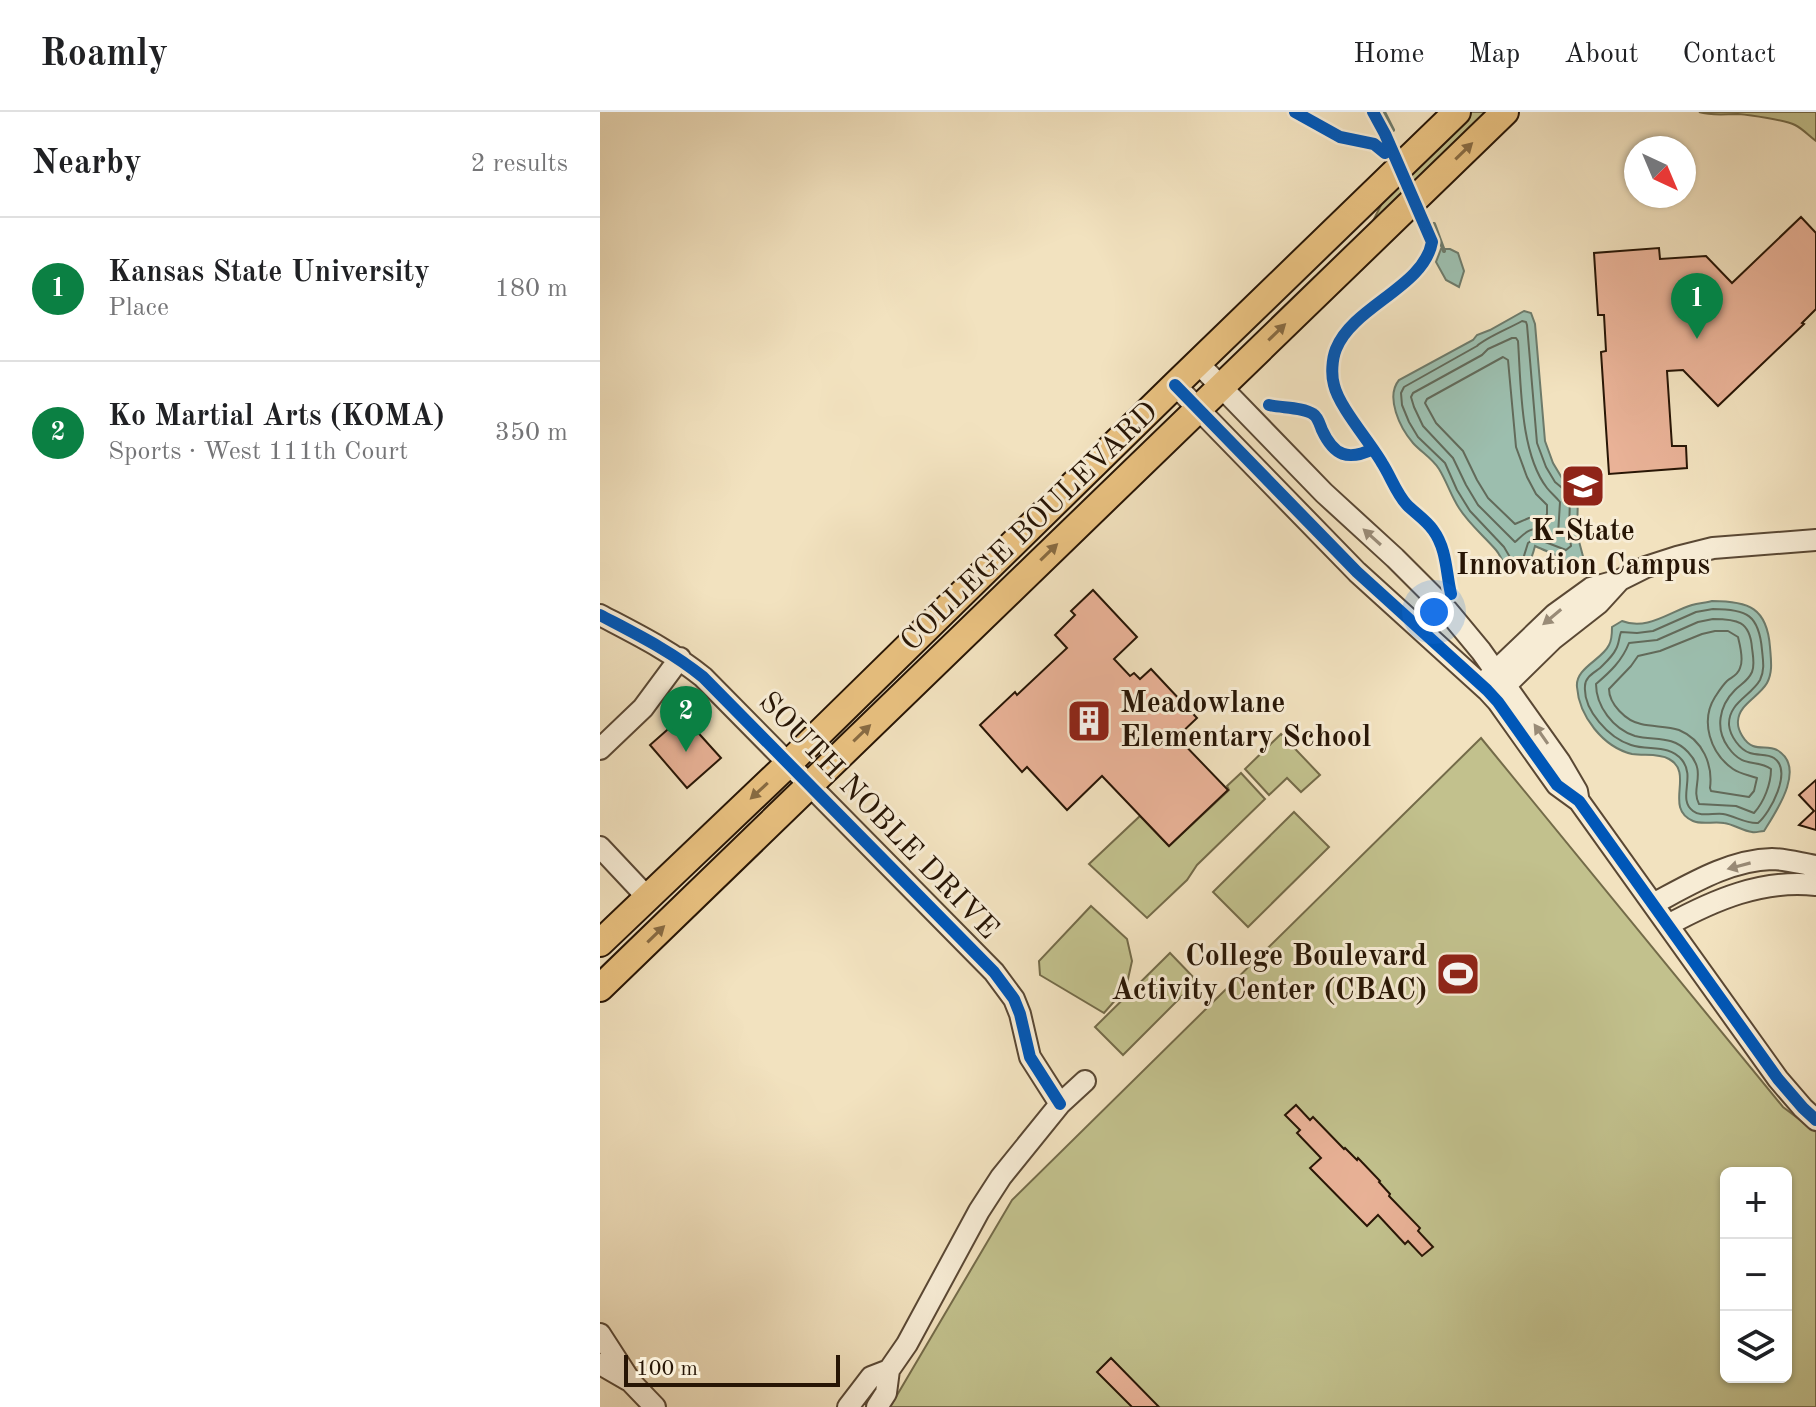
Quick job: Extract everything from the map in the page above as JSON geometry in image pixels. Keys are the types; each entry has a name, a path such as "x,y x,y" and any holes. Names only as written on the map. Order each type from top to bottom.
{"main road":[{"name":"COLLEGE BOULEVARD","path":"600,943 1457,112"},
{"name":"COLLEGE BOULEVARD","path":"600,988 1505,112"}],"street":[{"path":"1198,363 1324,493 1395,558 1471,637 1494,685 1557,785 1579,801 1778,1079 1816,1120"},
{"path":"1175,385 1357,572 1494,685"},
{"path":"1494,685 1555,614 1591,588 1620,580 1646,567 1713,548 1816,540"},
{"name":"SOUTH NOBLE DRIVE","path":"600,615 680,658 724,697 999,979 1014,999 1020,1014 1030,1057 1060,1104"},
{"path":"600,749 643,708 680,658"},
{"path":"600,847 647,897"},
{"path":"1653,904 1708,876 1740,864 1773,859 1816,866"},
{"path":"1668,925 1698,909 1762,886 1816,885"},
{"path":"877,1407 886,1393 889,1370 907,1344 979,1211 1001,1177 1060,1104 1085,1081"},
{"path":"600,1334 631,1382 655,1407"},
{"path":"600,1364 631,1382"},
{"path":"848,1407 871,1377 889,1370"}],"shaded area":[{"path":"1470,112 1494,112 1371,225 1396,184"},
{"path":"1699,112 1816,112 1816,141 1784,121"},
{"path":"1281,734 1320,775 1301,792 1287,778 1269,795 1245,769"},
{"name":"College Boulevard Activity Center (CBAC)","path":"1481,738 1783,1107 1816,1132 1816,1407 890,1407 1012,1200"},
{"path":"1241,773 1265,799 1147,918 1089,864 1140,816 1169,846 1229,790 1227,786"},
{"path":"1294,812 1329,847 1248,927 1213,892"},
{"path":"1091,906 1127,939 1132,961 1126,988 1104,1013 1040,975 1039,961"},
{"path":"1170,953 1197,981 1123,1055 1095,1027"}],"water":[{"path":"1441,249 1458,253 1464,271 1459,287 1446,280 1436,262"},
{"path":"1524,311 1531,313 1535,324 1545,441 1562,478 1578,495 1577,534 1584,560 1574,566 1535,546 1526,566 1517,569 1506,565 1463,514 1436,465 1408,437 1394,403 1393,395 1399,380"},
{"path":"1712,601 1736,603 1754,609 1765,623 1768,634 1769,679 1742,710 1738,721 1740,732 1747,742 1756,747 1777,750 1786,758 1789,767 1786,790 1764,831 1749,831 1724,823 1697,822 1684,815 1680,808 1680,773 1676,765 1665,757 1632,754 1611,745 1594,729 1579,698 1577,687 1580,675 1606,650 1611,641 1612,627 1622,621 1649,622 1692,605"}],"building":[{"path":"1801,217 1816,233 1816,309 1718,406 1683,370 1667,371 1672,446 1686,446 1687,468 1609,474 1601,352 1606,351 1604,315 1598,315 1594,253 1659,248 1660,259 1706,256 1732,283"},
{"name":"Meadowlane Elementary School","path":"1093,590 1137,637 1114,659 1130,676 1134,673 1140,679 1151,669 1197,718 1177,737 1228,790 1169,846 1102,776 1067,810 1027,767 1022,772 980,725 1067,648 1055,635 1075,615 1071,611"},
{"path":"683,716 721,758 687,788 650,745"},
{"path":"1816,780 1816,830 1799,825 1814,811 1799,795"},
{"path":"1296,1105 1358,1158 1433,1247 1422,1256 1408,1241 1405,1244 1378,1215 1367,1226 1310,1168 1321,1158 1285,1115"},
{"path":"1111,1358 1159,1407 1132,1407 1097,1372"}],"waterway":[{"path":"1384,112 1393,130"},
{"path":"1434,224 1444,251"}],"cycle path":[{"path":"1295,112 1340,137 1374,144 1385,153"},
{"path":"1373,112 1432,242 1416,272 1357,320 1345,334 1336,349 1333,381 1342,404 1400,495 1438,537 1451,594"},
{"path":"1175,385 1357,572 1498,702 1557,785 1579,801 1778,1079 1816,1120"},
{"path":"1269,405 1313,414 1332,446 1343,454 1356,455 1373,449"},
{"path":"600,615 666,651 703,677 994,972 1014,999 1030,1057 1060,1104"}],"place":[{"name":"Kansas State University","path":"1697,339"},
{"name":"K-State Innovation Campus","path":"1583,486"},
{"name":"Meadowlane Elementary School","path":"1089,721"},
{"name":"Ko Martial Arts (KOMA)","path":"686,752"},
{"name":"College Boulevard Activity Center (CBAC)","path":"1458,974"}]}
